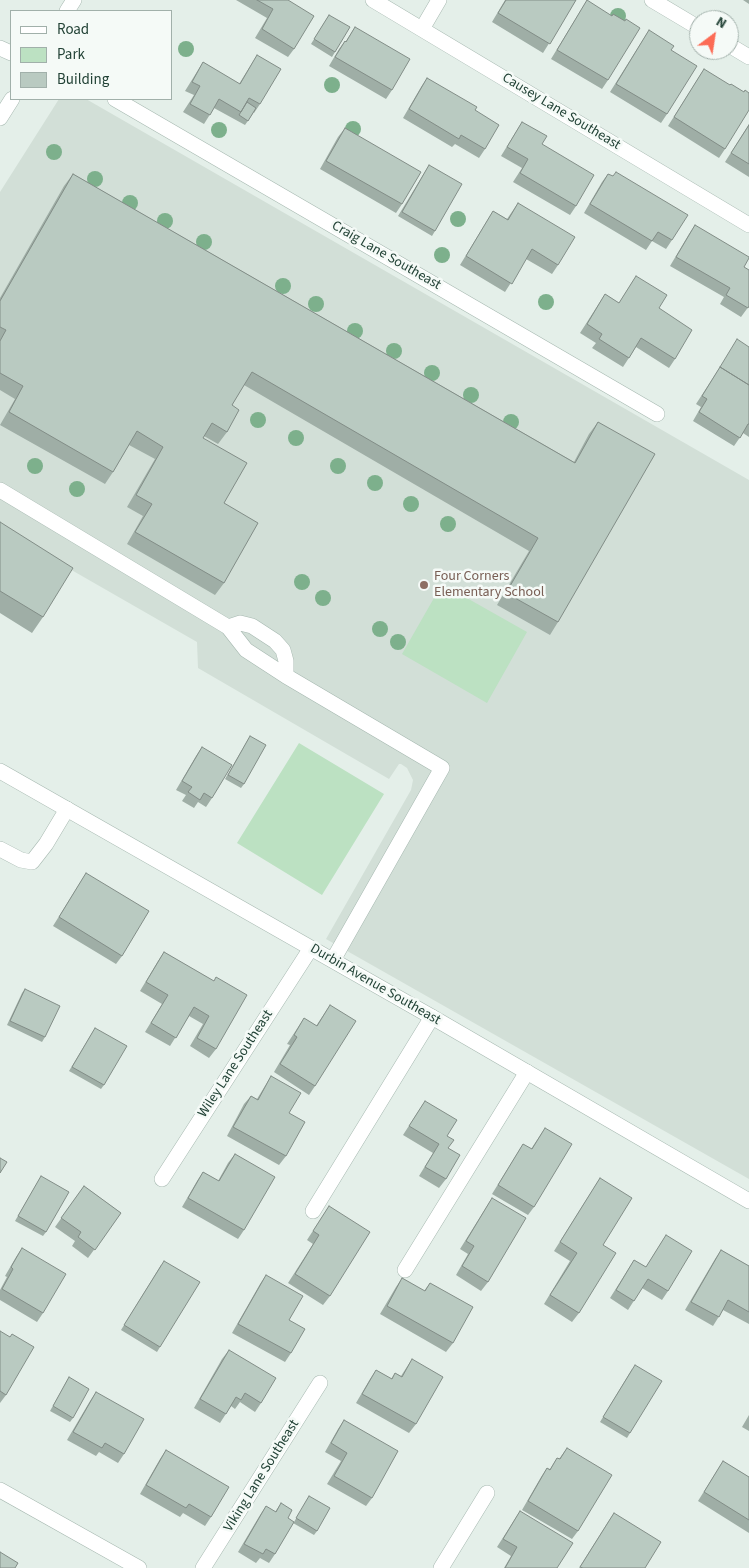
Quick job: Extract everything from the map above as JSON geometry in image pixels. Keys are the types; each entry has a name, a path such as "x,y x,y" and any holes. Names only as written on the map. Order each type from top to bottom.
{"street":[{"name":"Causey Lane Southeast","path":"373,0 749,224"},
{"path":"422,29 439,0"},
{"path":"652,0 689,22"},
{"path":"0,118 11,100"},
{"name":"Craig Lane Southeast","path":"117,100 657,414"},
{"path":"0,490 228,627 246,650 286,676 442,768 333,960"},
{"path":"228,627 240,623 252,626 275,642 283,650 286,661 286,676"},
{"name":"Durbin Avenue Southeast","path":"1,774 67,809 333,960 749,1201"},
{"path":"0,849 21,860 32,862 46,844 67,809"},
{"name":"Wiley Lane Southeast","path":"162,1179 311,948"},
{"path":"313,1211 432,1017"},
{"path":"406,1270 527,1072"},
{"name":"Viking Lane Southeast","path":"204,1568 320,1383"},
{"path":"0,1490 139,1568"},
{"path":"441,1568 486,1493"}],"shaded area":[{"name":"Four Corners Elementary School","path":"58,100 88,100 749,480 749,1179 326,939 411,790 413,780 407,768 399,764 389,779 198,668 197,642 0,529 0,192"}],"green space":[{"path":"442,584 527,632 487,703 402,654"},
{"path":"299,743 384,794 322,895 237,843"}],"building":[{"path":"257,0 288,0 314,16 294,49 262,29 273,9"},
{"path":"506,0 576,0 550,44 498,13"},
{"path":"587,0 612,16 613,14 625,21 626,19 640,28 608,80 557,50"},
{"path":"329,15 350,27 335,52 314,39"},
{"path":"355,27 410,59 392,90 335,57"},
{"path":"649,30 674,46 671,50 697,66 667,114 616,84"},
{"path":"257,55 281,69 260,104 249,98 241,112 219,99 210,115 190,104 200,86 192,82 203,62 240,84"},
{"path":"704,69 730,85 749,93 749,110 725,149 674,117"},
{"path":"427,78 477,107 475,110 499,125 485,149 461,135 459,139 409,109"},
{"path":"247,102 256,108 248,121 239,115"},
{"path":"522,122 547,136 542,144 594,175 576,206 520,173 528,159 507,147"},
{"path":"749,125 749,164 731,153"},
{"path":"345,128 421,172 402,204 326,161"},
{"path":"429,165 462,184 435,231 402,212"},
{"path":"616,172 688,215 672,240 658,232 652,241 590,204 608,174 613,176"},
{"path":"73,174 575,463 598,422 655,454 558,622 506,593 538,538 252,372 232,405 239,410 227,432 212,423 203,438 247,463 224,503 258,523 224,583 135,532 152,504 136,495 163,447 137,431 113,472 9,412 23,386 0,373 0,341 6,330 0,327 0,301"},
{"path":"518,203 575,237 558,265 532,249 512,284 466,256 493,211 508,220"},
{"path":"695,225 749,257 744,267 749,270 748,308 726,295 730,288 676,257"},
{"path":"636,276 667,295 659,308 692,330 675,359 641,338 629,358 599,339 602,334 587,324 605,294 619,303"},
{"path":"737,339 749,347 749,385 720,367"},
{"path":"720,367 749,385 749,424 740,438 699,412 707,399 702,396"},
{"path":"0,522 73,568 43,617 0,591"},
{"path":"250,736 266,745 244,784 228,775"},
{"path":"202,747 232,765 212,798 204,793 200,800 188,792 192,787 182,781"},
{"path":"86,873 149,911 122,956 59,917"},
{"path":"164,952 214,981 216,977 247,995 216,1049 197,1038 209,1016 194,1007 176,1038 151,1023 168,995 146,982"},
{"path":"25,989 60,1006 45,1037 10,1021"},
{"path":"330,1005 356,1021 315,1086 280,1064 297,1037 294,1035 304,1018 317,1026"},
{"path":"95,1028 127,1046 104,1085 72,1067"},
{"path":"271,1076 301,1093 289,1113 305,1122 286,1156 233,1127 251,1096 258,1100"},
{"path":"425,1101 457,1120 447,1136 454,1140 448,1148 460,1155 446,1179 425,1167 439,1144 409,1126"},
{"path":"545,1128 572,1144 534,1207 498,1185 523,1144 532,1149"},
{"path":"235,1154 275,1177 244,1230 188,1198 203,1172 219,1181"},
{"path":"0,1158 7,1162 0,1173"},
{"path":"41,1176 69,1192 46,1232 18,1216"},
{"path":"600,1178 632,1198 603,1245 616,1253 579,1313 550,1295 577,1253 560,1242"},
{"path":"84,1186 121,1213 95,1250 78,1237 81,1232 61,1218"},
{"path":"492,1198 526,1218 488,1282 462,1266 474,1246 466,1241"},
{"path":"329,1206 370,1232 330,1296 295,1274 319,1235 313,1231"},
{"path":"666,1235 692,1251 668,1291 648,1279 634,1301 616,1290 634,1260 646,1267"},
{"path":"22,1248 66,1274 43,1313 2,1289 13,1269 11,1267"},
{"path":"721,1250 749,1266 749,1312 728,1300 719,1317 691,1302"},
{"path":"164,1261 200,1282 160,1347 124,1325"},
{"path":"266,1275 303,1296 289,1320 305,1329 291,1353 238,1324"},
{"path":"402,1278 425,1291 430,1283 473,1307 453,1343 387,1306"},
{"path":"0,1331 10,1337 12,1334 34,1347 6,1395 0,1391"},
{"path":"229,1350 276,1378 261,1403 245,1393 241,1400 236,1397 226,1414 200,1399"},
{"path":"412,1359 443,1377 416,1424 362,1394 376,1370 392,1379 395,1373 402,1377"},
{"path":"635,1365 662,1381 630,1433 603,1417"},
{"path":"69,1377 89,1389 73,1418 53,1406"},
{"path":"96,1392 144,1419 124,1454 105,1443 102,1448 73,1432"},
{"path":"344,1420 398,1451 372,1498 334,1476 347,1453 331,1443"},
{"path":"567,1448 612,1475 578,1531 528,1501 547,1468 550,1470 557,1458 560,1459"},
{"path":"166,1450 229,1487 211,1517 189,1504 186,1508 146,1485"},
{"path":"723,1461 749,1477 749,1520 704,1492"},
{"path":"309,1496 330,1508 317,1531 296,1518"},
{"path":"281,1503 292,1510 288,1518 294,1522 275,1554 266,1549 263,1554 244,1544 266,1506 276,1512"},
{"path":"520,1511 573,1543 557,1568 505,1568 517,1547 503,1539"},
{"path":"614,1513 661,1542 645,1568 580,1567"},
{"path":"0,1552 18,1563 15,1568 0,1568"}],"place":[{"name":"Four Corners Elementary School","path":"424,585"}]}
